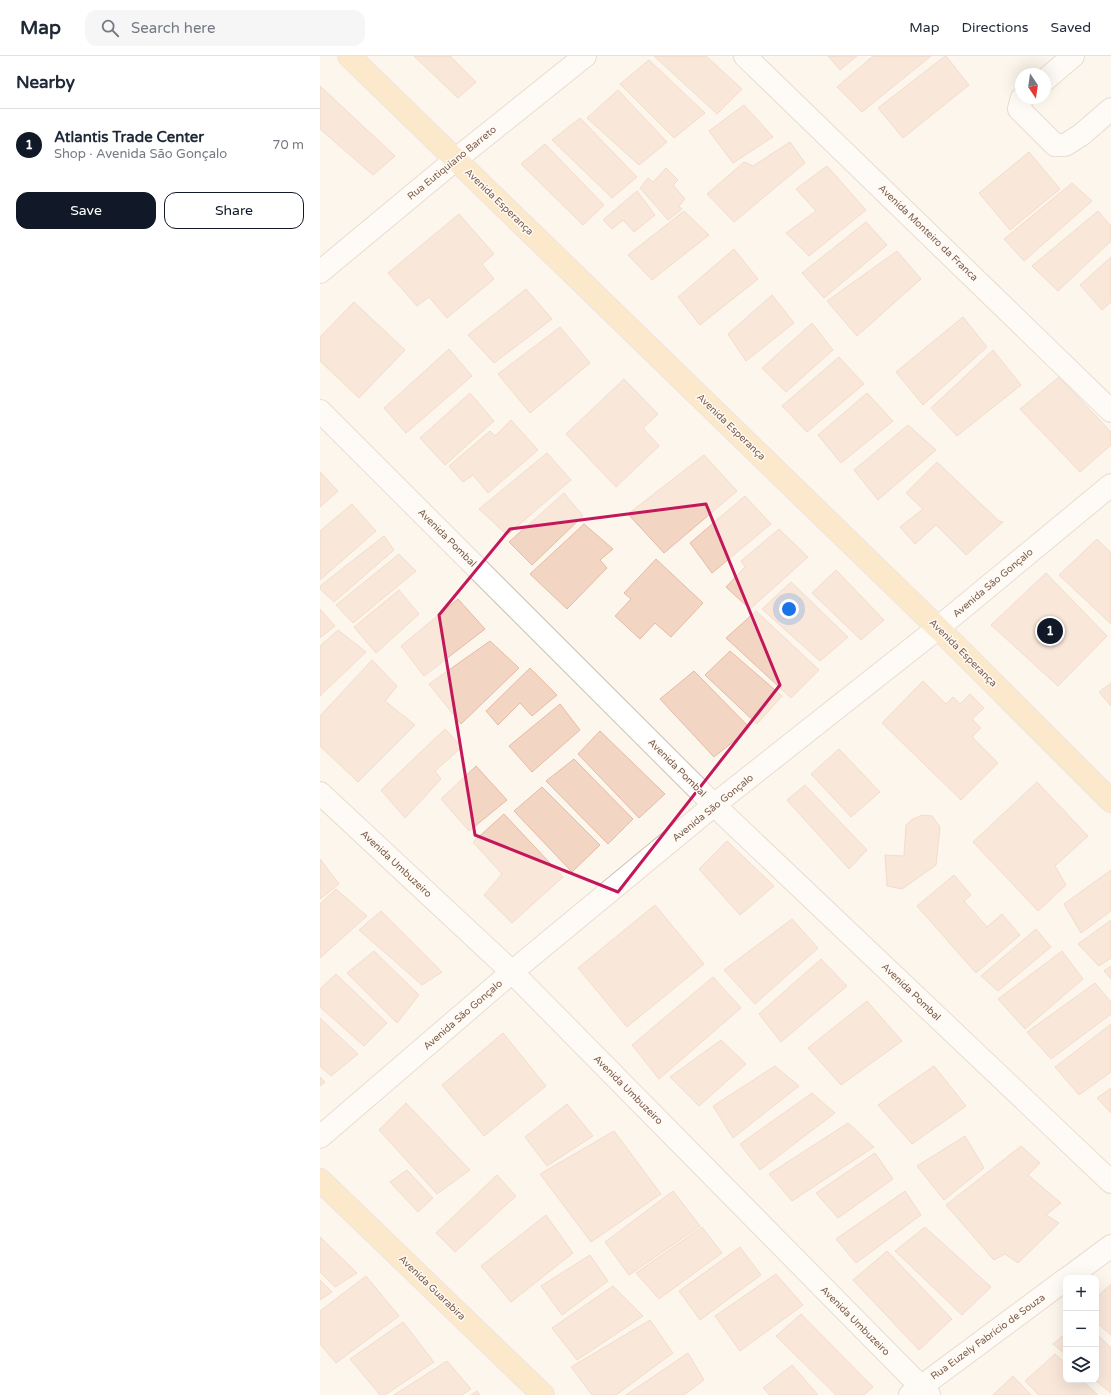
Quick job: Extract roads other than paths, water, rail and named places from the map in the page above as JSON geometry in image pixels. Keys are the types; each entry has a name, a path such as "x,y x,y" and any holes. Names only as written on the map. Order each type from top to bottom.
{"main road":[{"name":"Avenida Esperança","path":"349,56 938,628 1111,801"},
{"name":"Avenida Guarabira","path":"320,1180 544,1395"}],"street":[{"name":"Rua Eutiquiano Barreto","path":"320,272 455,160 585,56"},
{"name":"Avenida Monteiro da Franca","path":"745,56 1111,411"},
{"path":"1051,75 1073,56"},
{"path":"1020,104 1019,109 1055,145 1065,146 1081,135 1111,109"},
{"name":"Avenida Pombal","path":"320,411 714,805 1111,1182"},
{"name":"Avenida São Gonçalo","path":"320,1138 512,972 714,805 938,628 1111,485"},
{"name":"Avenida Umbuzeiro","path":"320,793 512,972 920,1392"},
{"name":"Rua Euzely Fabrício de Souza","path":"1072,1275 1111,1246"},
{"name":"Rua Euzely Fabrício de Souza","path":"920,1392 1063,1282"}],"place":[{"name":"Atlantis Trade Center","path":"1050,631"}]}
